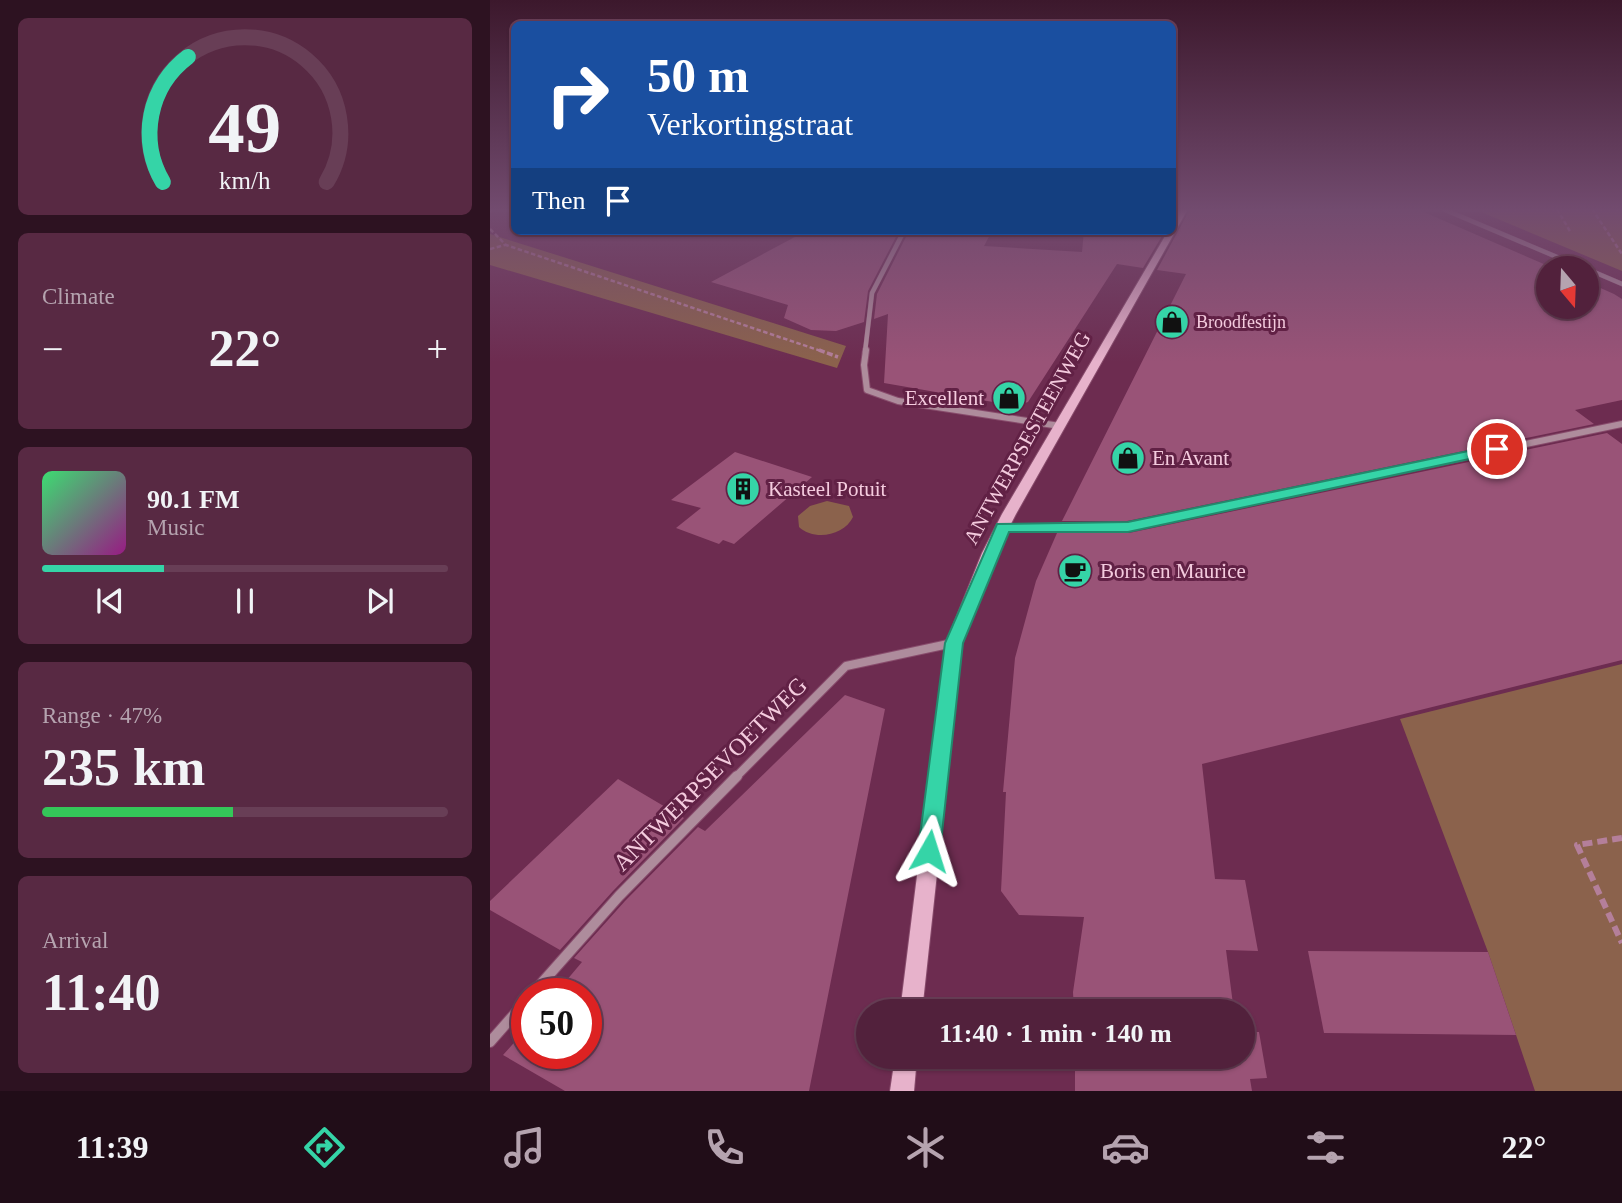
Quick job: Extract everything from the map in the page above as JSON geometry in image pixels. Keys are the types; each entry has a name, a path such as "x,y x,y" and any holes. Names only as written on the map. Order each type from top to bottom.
{"main road":[{"name":"ANTWERPSESTEENWEG","path":"913,999 954,643 1003,527 1155,260"},
{"path":"902,1091 905,1069"}],"street":[{"path":"889,260 872,293 864,365 867,390 898,401 1060,426"},
{"path":"1600,275 1622,284"},
{"path":"1003,527 1128,527 1622,424"},
{"name":"ANTWERPSEVOETWEG","path":"547,978 619,896 846,666 954,643"},
{"path":"490,1042 511,1018"}],"path":[{"path":"550,260 864,365"},
{"path":"1622,838 1577,845 1622,943"}],"shaded area":[{"path":"490,260 572,260 846,346 837,368 490,265"},
{"path":"1600,260 1622,260 1622,271 1600,262"},
{"path":"827,501 849,506 853,517 843,529 820,535 799,527 798,516 810,506"},
{"path":"1622,664 1622,1091 1535,1091 1488,952 1400,719"}],"building":[{"path":"752,260 884,260 868,291 864,322 836,331 811,330 784,318 788,305 711,282"},
{"path":"894,260 1148,260 1143,268 1117,264 1028,402 1016,406 884,383 888,314 874,319 877,294"},
{"path":"1162,260 1534,260 1536,319 1599,319 1600,288 1622,299 1622,400 1575,410 1594,424 1127,521 1062,521 1186,274 1157,270"},
{"path":"1607,433 1622,444 1622,660 1202,764 1215,879 1245,880 1258,951 1226,950 1232,999 1073,999 1084,917 1019,915 1001,891 1006,792 1003,792 1015,658 1036,581 1057,533 1129,533"},
{"name":"Kasteel Potuit","path":"735,452 812,477 734,544 723,540 719,544 676,528 701,508 671,500"},
{"path":"845,695 885,709 809,1091 565,1091 527,1069 602,1069 602,978 568,978 582,962 574,958 625,901 698,827 705,831"},
{"path":"618,779 684,818 560,950 490,910 490,901"},
{"path":"1308,951 1488,952 1516,1035 1324,1033"},
{"path":"1255,1032 1259,1032 1267,1078 1250,1079 1252,1091 1075,1091 1075,1069 1255,1069"},
{"path":"511,1046 511,1060 503,1055"}],"place":[{"name":"Broodfestijn","path":"1172,322"},
{"name":"Excellent","path":"1009,398"},
{"name":"En Avant","path":"1128,458"},
{"name":"Kasteel Potuit","path":"743,489"},
{"name":"Boris en Maurice","path":"1075,571"}],"route":[{"path":"929,851 954,643 989,553 1003,527 1128,527 1497,449"}]}
